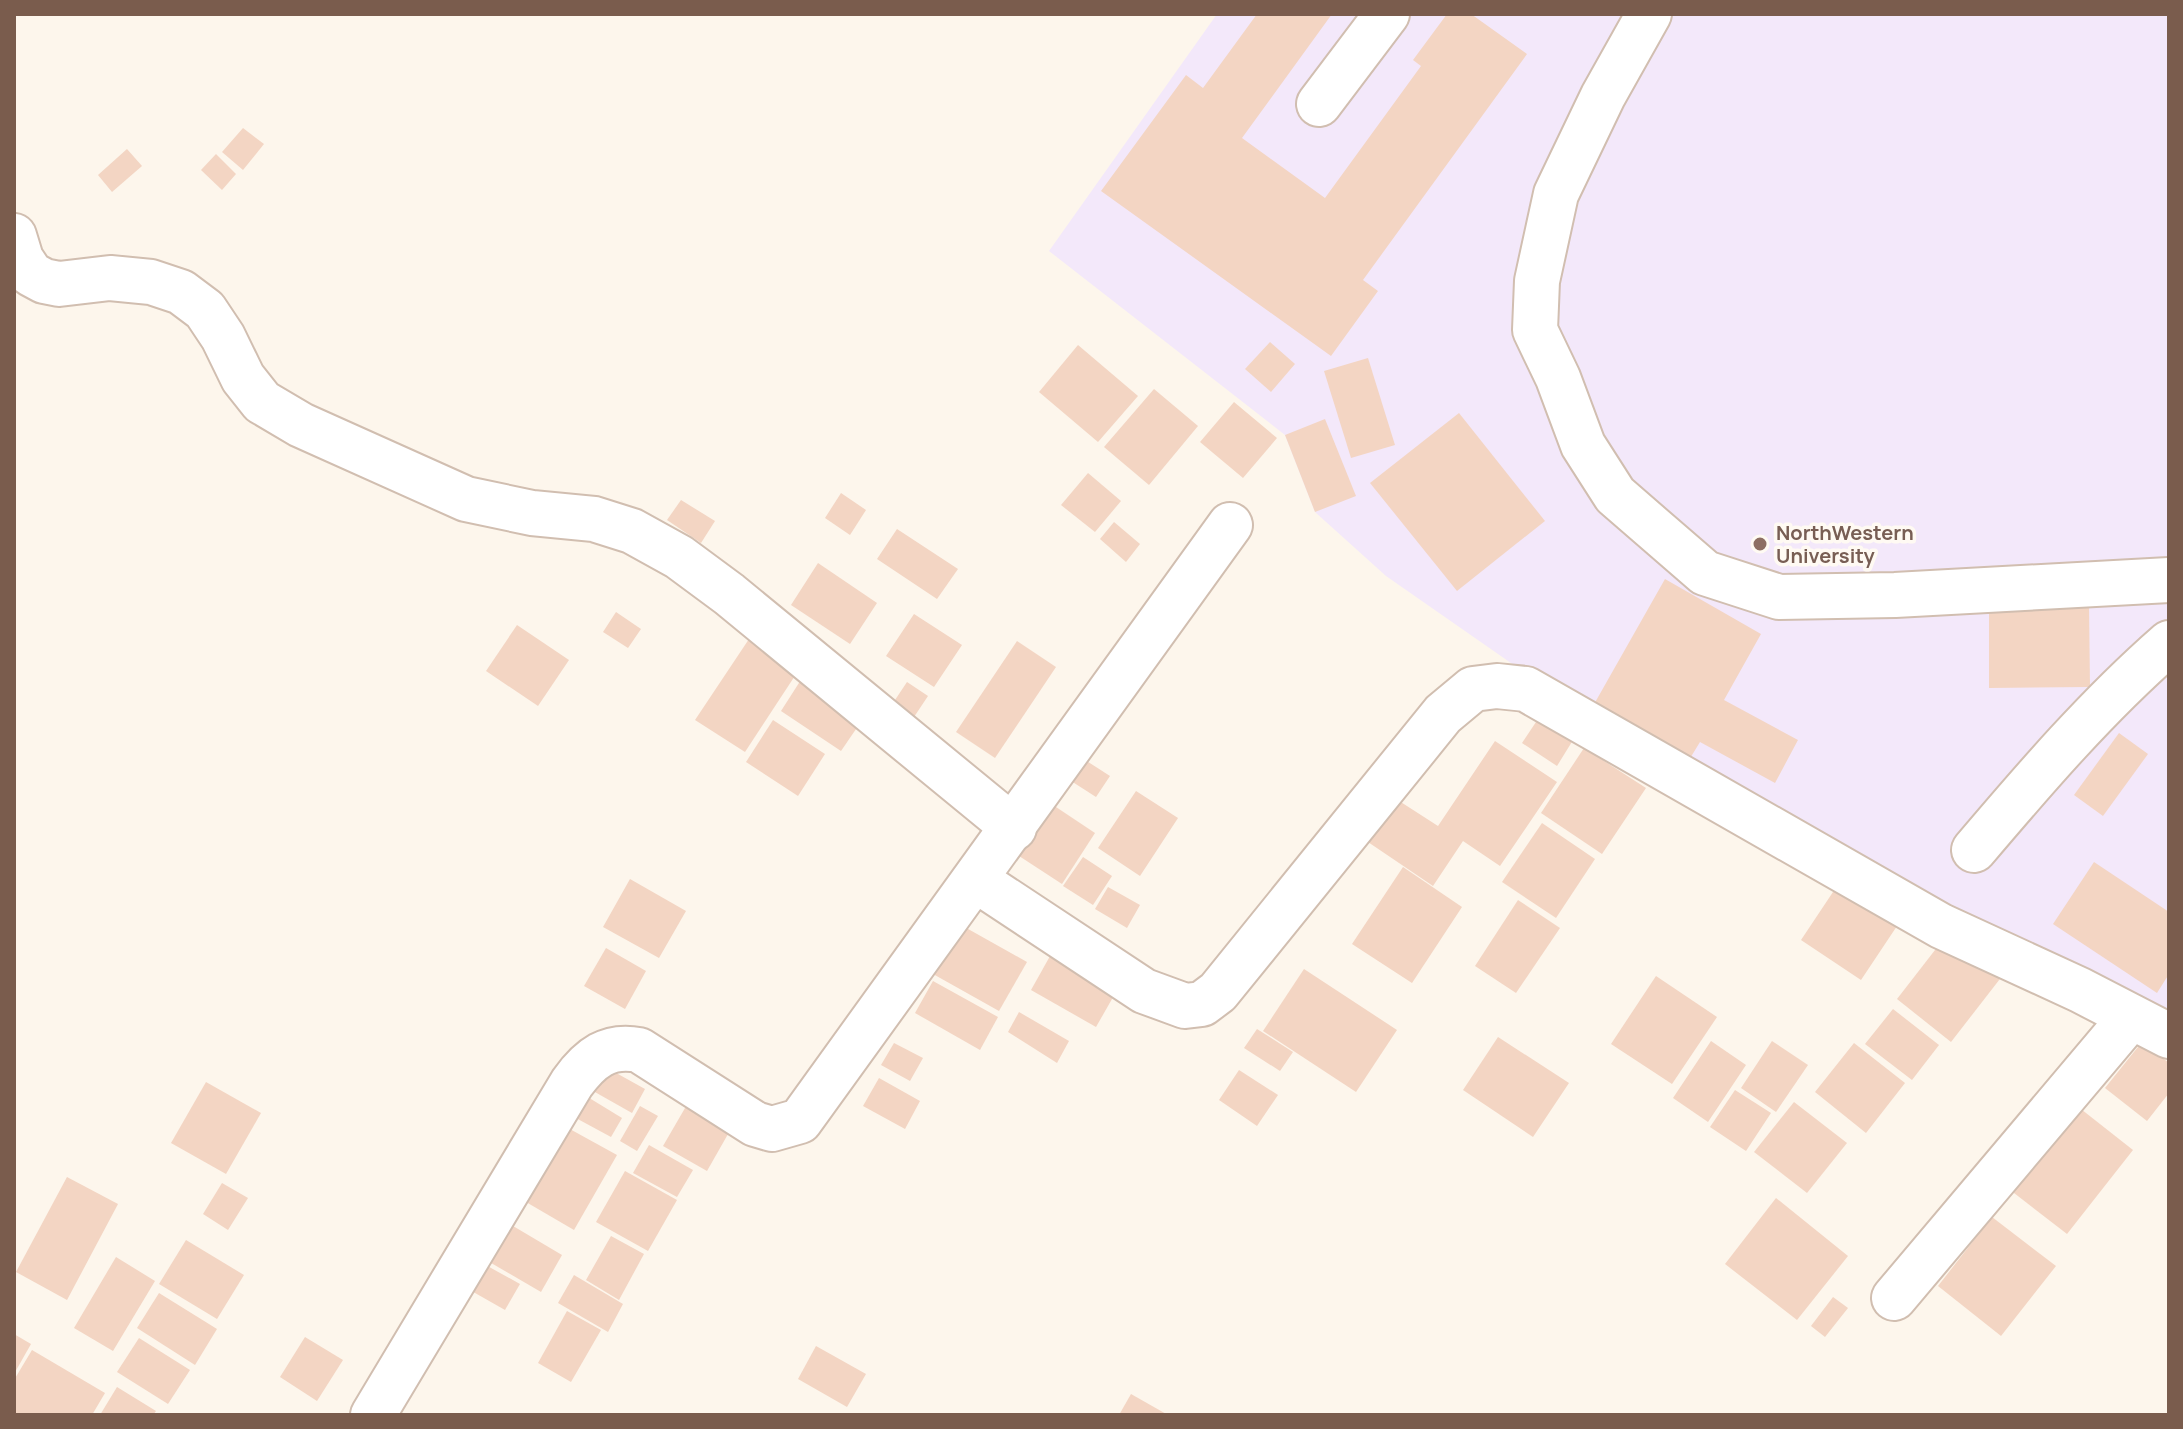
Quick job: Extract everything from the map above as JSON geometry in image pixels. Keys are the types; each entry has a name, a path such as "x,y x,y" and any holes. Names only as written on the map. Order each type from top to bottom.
{"street":[{"path":"1319,104 1387,14"},
{"path":"1649,14 1603,96 1556,194 1537,281 1535,330 1558,378 1583,445 1615,495 1705,573 1779,597 1895,595 2169,580"},
{"path":"14,236 21,259 31,274 44,281 59,284 110,278 151,282 181,292 205,310 223,337 243,378 262,402 301,425 466,499 532,513 594,519 632,531 679,557 729,594 1014,828"},
{"path":"373,1415 585,1065 604,1051 624,1047 639,1050 755,1124 772,1129 800,1121 1230,525"},
{"path":"1974,850 2062,747 2124,682 2169,643"},
{"path":"976,880 1144,991 1185,1006 1202,1004 1218,992 1443,714 1473,689 1497,686 1526,689 1941,926 2080,990 2150,1027 1894,1298"}],"shaded area":[{"name":"NorthWestern University","path":"1217,14 2169,14 2169,1028 1584,714 1386,576 1315,512 1285,435 1049,251"}],"building":[{"path":"1257,14 1332,14 1242,138 1325,198 1421,66 1413,60 1447,14 1471,14 1527,54 1363,280 1378,291 1331,356 1101,191 1186,75 1203,88"},
{"path":"243,128 264,144 243,170 222,152"},
{"path":"127,149 142,166 112,192 98,175"},
{"path":"216,154 236,174 222,190 201,170"},
{"path":"1270,342 1295,364 1271,392 1245,369"},
{"path":"1078,345 1138,396 1098,442 1039,392"},
{"path":"1368,358 1395,445 1351,458 1324,371"},
{"path":"1154,389 1198,426 1149,485 1104,447"},
{"path":"1234,402 1277,438 1243,478 1200,442"},
{"path":"1459,413 1545,521 1457,591 1370,483"},
{"path":"1325,419 1356,496 1315,512 1285,435"},
{"path":"1088,473 1121,501 1095,532 1061,505"},
{"path":"841,493 866,510 850,535 825,518"},
{"path":"681,500 715,521 701,543 667,520"},
{"path":"1114,522 1140,544 1126,562 1100,539"},
{"path":"897,529 958,569 937,599 877,559"},
{"path":"818,563 877,603 850,644 791,605"},
{"path":"1665,579 1761,634 1724,700 1798,740 1775,783 1700,742 1689,760 1593,706"},
{"path":"2089,604 2090,687 1989,688 1989,605"},
{"path":"616,612 641,629 628,648 603,632"},
{"path":"914,614 962,645 934,687 886,656"},
{"path":"517,625 569,660 538,706 486,671"},
{"path":"755,630 804,662 745,752 695,720"},
{"path":"1017,641 1056,667 995,758 956,732"},
{"path":"806,672 867,713 841,751 781,711"},
{"path":"907,682 928,696 914,717 893,703"},
{"path":"1544,710 1578,732 1557,766 1522,743"},
{"path":"773,720 825,754 798,796 746,762"},
{"path":"2119,733 2148,754 2103,816 2074,795"},
{"path":"1495,741 1557,782 1500,866 1463,841 1433,886 1365,840 1393,797 1438,826"},
{"path":"1584,748 1646,788 1602,854 1541,813"},
{"path":"1082,758 1110,776 1096,797 1068,779"},
{"path":"1136,791 1178,818 1140,876 1098,848"},
{"path":"1047,801 1095,833 1062,884 1013,852"},
{"path":"1542,823 1595,859 1556,918 1502,882"},
{"path":"1083,857 1112,876 1093,905 1063,886"},
{"path":"2094,862 2169,912 2169,974 2157,993 2053,924"},
{"path":"1403,867 1462,907 1412,983 1352,944"},
{"path":"630,879 686,911 659,958 603,927"},
{"path":"1837,886 1897,926 1861,980 1801,940"},
{"path":"1108,887 1140,905 1127,928 1095,909"},
{"path":"1518,900 1560,928 1516,993 1475,966"},
{"path":"961,925 1027,962 999,1011 933,974"},
{"path":"1949,932 2003,975 1951,1042 1897,999"},
{"path":"606,948 646,971 625,1009 584,986"},
{"path":"1054,949 1120,985 1096,1027 1031,990"},
{"path":"1304,969 1397,1030 1356,1092 1263,1031"},
{"path":"1656,976 1717,1017 1672,1084 1611,1044"},
{"path":"933,981 998,1017 980,1050 915,1013"},
{"path":"1893,1009 1939,1045 1912,1080 1865,1044"},
{"path":"1019,1012 1069,1041 1057,1063 1008,1032"},
{"path":"1257,1029 1293,1052 1280,1071 1244,1048"},
{"path":"1498,1037 1569,1083 1533,1137 1463,1090"},
{"path":"1711,1041 1746,1065 1708,1122 1673,1098"},
{"path":"1772,1041 1808,1065 1776,1112 1741,1088"},
{"path":"2142,1042 2169,1063 2169,1093 2147,1121 2105,1088"},
{"path":"894,1043 923,1058 910,1081 881,1065"},
{"path":"1854,1043 1905,1083 1866,1133 1815,1092"},
{"path":"600,1064 645,1089 632,1113 586,1087"},
{"path":"1239,1070 1278,1095 1257,1126 1219,1100"},
{"path":"879,1078 920,1101 905,1129 863,1106"},
{"path":"206,1082 261,1113 226,1174 171,1143"},
{"path":"1735,1090 1771,1113 1746,1151 1710,1127"},
{"path":"586,1096 622,1118 611,1137 574,1117"},
{"path":"692,1096 736,1120 707,1171 663,1146"},
{"path":"1794,1102 1847,1143 1807,1193 1754,1152"},
{"path":"2072,1102 2133,1150 2067,1234 2005,1186"},
{"path":"640,1106 658,1116 637,1151 620,1141"},
{"path":"568,1128 617,1155 574,1230 526,1202"},
{"path":"649,1145 693,1170 677,1197 633,1173"},
{"path":"625,1171 677,1200 648,1251 596,1222"},
{"path":"67,1177 118,1204 67,1300 16,1272"},
{"path":"222,1183 248,1198 228,1230 203,1214"},
{"path":"1776,1198 1848,1256 1797,1320 1725,1264"},
{"path":"1992,1217 2056,1266 2001,1336 1938,1286"},
{"path":"508,1223 562,1255 541,1292 486,1260"},
{"path":"611,1236 644,1254 619,1300 586,1280"},
{"path":"186,1240 244,1275 217,1319 159,1284"},
{"path":"116,1257 155,1281 113,1351 74,1328"},
{"path":"482,1263 520,1284 505,1310 468,1289"},
{"path":"574,1275 623,1304 608,1332 558,1303"},
{"path":"159,1293 217,1329 195,1365 137,1328"},
{"path":"1833,1297 1848,1308 1825,1337 1811,1326"},
{"path":"567,1311 601,1330 571,1382 538,1363"},
{"path":"14,1334 31,1344 14,1374"},
{"path":"305,1337 343,1360 317,1401 280,1377"},
{"path":"139,1338 190,1370 168,1404 117,1372"},
{"path":"816,1346 866,1374 847,1407 798,1379"},
{"path":"32,1350 105,1393 92,1415 14,1415 14,1380"},
{"path":"117,1387 156,1411 153,1415 100,1415"},
{"path":"1131,1394 1168,1415 1119,1415"}],"place":[{"name":"NorthWestern University","path":"1760,544"}]}
